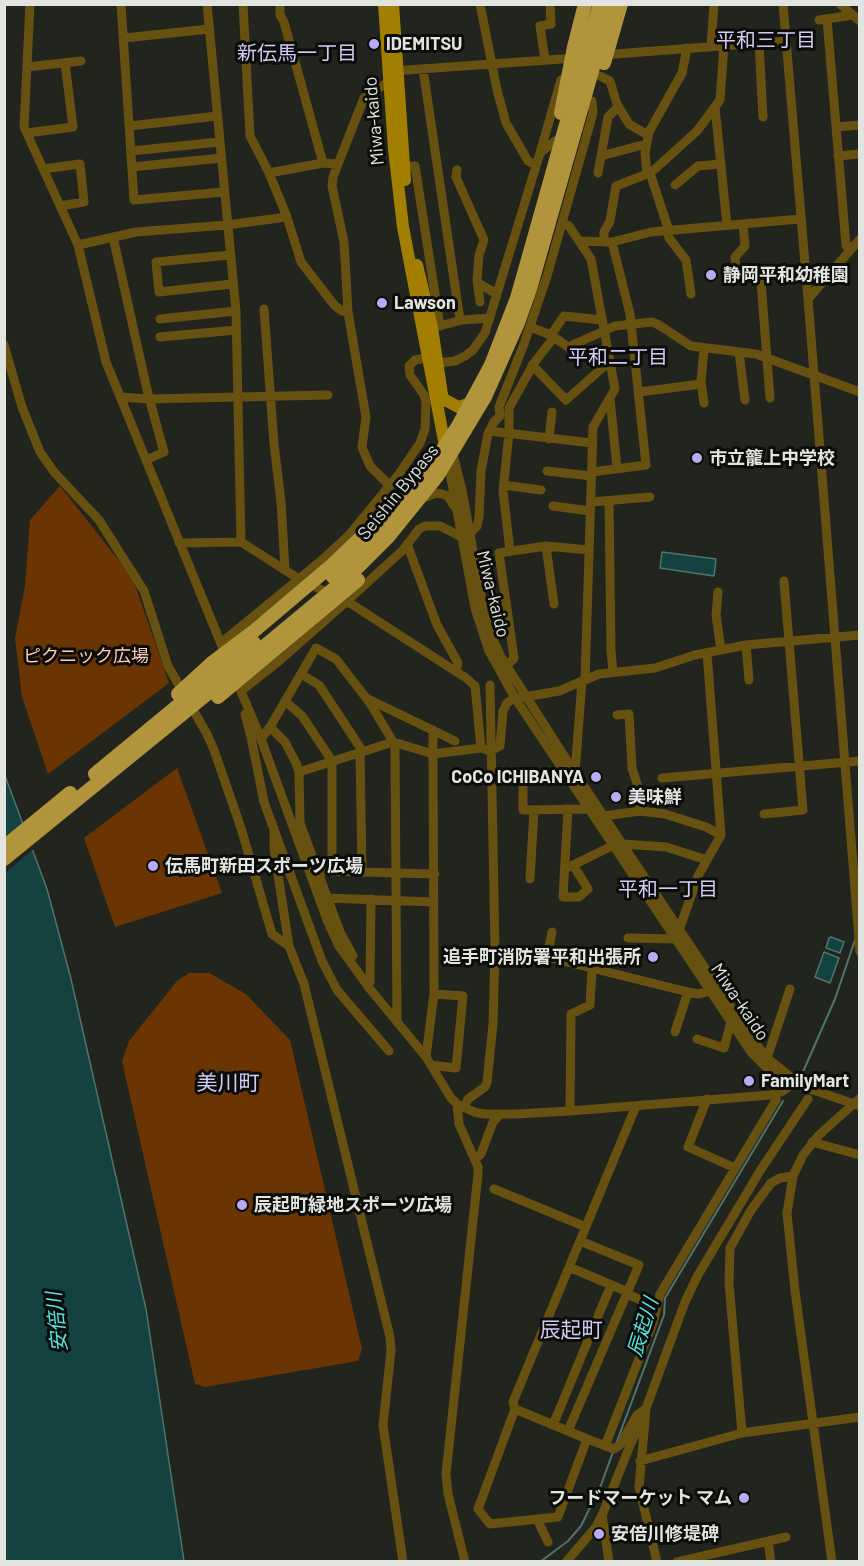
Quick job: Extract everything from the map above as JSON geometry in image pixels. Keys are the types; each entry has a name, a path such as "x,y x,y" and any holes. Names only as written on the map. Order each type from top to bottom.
{"highway":[{"path":"80,786 146,722 213,662 281,609 332,565 360,537 415,492 450,455 508,330 586,4"},
{"name":"Seishin Bypass","path":"4,847 342,569 389,520 430,469 458,426 491,365 517,298 600,4"},
{"name":"Seishin Bypass","path":"4,859 348,576 387,537 438,475 485,397 518,323 530,289 611,4"},
{"path":"72,804 153,748 228,690 356,581 395,541 426,497 450,455 517,354 574,152 621,4"}],"main road":[{"name":"Miwa-kaido","path":"384,4 403,227 431,328"},
{"name":"Miwa-kaido","path":"393,4 391,75 416,259 431,328 432,361 450,455"},
{"name":"Miwa-kaido","path":"432,361 442,398 450,455"},
{"path":"442,398 458,407 475,402"}],"street":[{"path":"30,4 24,127 78,245 106,362 261,739 327,920 339,946 426,1057 451,1098 460,1106 474,1112 500,1114 570,1112 777,1093"},
{"path":"121,4 134,200 224,192"},
{"path":"207,4 226,225 236,311 241,542"},
{"path":"243,4 250,136 269,173 287,217 301,262 335,306 348,312"},
{"path":"280,4 280,15 284,22 323,162"},
{"path":"480,4 506,123 528,161 536,165"},
{"path":"545,60 540,26 551,24 550,4"},
{"path":"711,46 714,4"},
{"path":"783,4 815,375 860,952"},
{"path":"840,4 856,18"},
{"path":"849,251 846,245 836,127 823,20 856,18"},
{"path":"124,38 209,29"},
{"path":"390,486 369,466 362,447 366,417 348,312 344,242 332,186 333,177 364,98 391,75 423,69 786,41"},
{"path":"759,43 763,117"},
{"path":"547,471 592,474 617,468 646,465 632,324 604,232 610,220 616,186 648,173 697,131 716,107 721,94 724,45"},
{"path":"687,48 682,73 647,139 648,173 669,238 686,260 691,294"},
{"path":"27,67 81,61"},
{"path":"27,133 73,127 65,63"},
{"path":"423,69 460,320"},
{"path":"600,76 610,81 618,107 629,124 647,139"},
{"path":"221,643 349,535 390,486 423,437 426,412 424,395 408,370 411,363 455,361 474,350 485,333 561,80"},
{"path":"242,692 346,602 407,544 419,529 425,526 440,526 465,535 477,526 481,471 489,431 500,416 499,406 517,354 530,327 593,113 592,101"},
{"path":"598,173 608,117 618,107"},
{"path":"716,107 727,225"},
{"path":"130,126 217,116"},
{"path":"836,127 860,125"},
{"path":"585,141 604,138"},
{"path":"601,156 647,139"},
{"path":"540,153 555,141"},
{"path":"131,152 219,142"},
{"path":"838,156 860,154"},
{"path":"132,167 221,158"},
{"path":"269,173 323,162 338,164"},
{"path":"43,169 80,164 84,202 60,206"},
{"path":"675,185 698,166 721,164"},
{"path":"404,167 415,166 429,257 431,328 460,320 490,318"},
{"path":"457,170 456,177 484,240 478,255 480,302"},
{"path":"78,245 136,232 226,225 287,217"},
{"path":"579,241 608,242 651,232 800,219"},
{"path":"562,223 569,226 591,259 594,268 615,389 595,422 592,443 583,680 575,773"},
{"path":"736,267 735,257 745,246 743,224"},
{"path":"113,237 149,399 164,452 146,460"},
{"path":"807,299 860,239"},
{"path":"230,255 156,262 159,291 232,284"},
{"path":"416,259 429,257"},
{"path":"760,269 770,398"},
{"path":"478,283 497,294"},
{"path":"264,309 285,569"},
{"path":"160,319 236,311"},
{"path":"510,551 504,485 509,433 508,408 564,316 603,325 652,322 687,345 766,358 860,392"},
{"path":"530,327 553,336 568,347 603,325"},
{"path":"160,337 236,330"},
{"path":"4,345 22,406 40,452 54,472 99,520 144,591 168,666 214,750 241,828 272,934 289,946"},
{"path":"704,348 701,384 704,403"},
{"path":"739,352 745,400"},
{"path":"517,354 533,364 566,400 609,362"},
{"path":"639,392 701,384"},
{"path":"120,397 149,399 328,395"},
{"path":"610,399 617,468"},
{"path":"549,439 552,412"},
{"path":"489,431 592,443"},
{"name":"Miwa-kaido","path":"450,455 456,511 465,535 489,630 506,667 604,816 618,845"},
{"name":"Miwa-kaido","path":"450,455 462,490 465,535 482,632 489,651 515,698 589,809 618,845 751,1052 767,1068 788,1082 857,1103"},
{"path":"504,485 541,490"},
{"path":"426,497 436,493 448,496 456,511"},
{"path":"553,506 590,506 609,501 650,497"},
{"path":"609,501 611,650 614,672"},
{"path":"179,543 241,542 299,579 346,602 456,671 475,686 486,749"},
{"path":"407,544 437,625 458,663 456,671"},
{"path":"506,667 514,658 499,553 546,546 589,550"},
{"path":"546,546 554,604"},
{"path":"764,814 804,810 784,581"},
{"path":"718,592 716,615 721,650"},
{"path":"299,771 393,742 433,754 500,746 503,711 507,703 515,698 559,691 583,680 614,672 655,668 707,653 746,645 860,635"},
{"path":"746,645 749,680"},
{"path":"261,739 316,648 336,659 365,697 393,742 395,748 397,1022"},
{"path":"628,938 677,935 698,876 722,835 707,653"},
{"path":"301,674 319,686 362,752 362,872"},
{"path":"465,1562 448,1494 446,1474 478,1174 475,1159 459,1124 460,1106 485,1087 493,1024 495,950 486,749 490,685"},
{"path":"242,692 264,802 316,948 329,977 348,1005 389,1051"},
{"path":"365,697 455,741"},
{"path":"285,701 302,716 332,761 332,872"},
{"path":"617,715 629,714 632,768 638,787 640,811"},
{"path":"270,727 290,748 299,771 300,823 342,938 370,986"},
{"path":"426,1057 434,994 433,730"},
{"path":"662,778 860,761"},
{"path":"523,786 523,810 589,809"},
{"path":"568,809 569,867 618,845 666,847 707,860"},
{"path":"530,879 534,810"},
{"path":"604,816 640,811 665,814 686,819 722,835"},
{"path":"274,828 274,849 289,946 304,984 390,1337 391,1351 383,1425 402,1562"},
{"path":"318,871 435,874"},
{"path":"327,898 434,902"},
{"path":"370,986 371,899"},
{"path":"547,957 552,932"},
{"name":"Miwa-kaido","path":"677,935 767,1058 807,1088"},
{"path":"495,950 526,952 592,970 698,994 711,991"},
{"path":"570,1112 571,1014 590,1005 592,970"},
{"path":"767,1058 790,989"},
{"path":"675,1032 688,992"},
{"path":"431,1065 456,1068 462,996 434,994"},
{"path":"697,1040 724,1048 731,1022"},
{"path":"605,1446 653,1323 663,1287 776,1100 777,1093 788,1082"},
{"path":"707,1099 688,1147 735,1168"},
{"path":"566,1562 591,1534 602,1515 646,1409 685,1302 698,1275 760,1171 808,1099"},
{"path":"832,1562 788,1229 788,1199 794,1176 803,1155 812,1142 857,1103"},
{"path":"587,1439 558,1517 490,1524 478,1509 515,1409 513,1402 636,1106"},
{"path":"475,1159 481,1154 493,1122 500,1114"},
{"path":"812,1142 860,1155"},
{"path":"742,1433 729,1275 730,1248 751,1210 771,1183 780,1178 794,1176"},
{"path":"494,1189 586,1227"},
{"path":"568,1431 639,1265 580,1241"},
{"path":"569,1267 657,1307"},
{"path":"553,1425 611,1285"},
{"path":"515,1409 614,1449 620,1445 637,1415 646,1409"},
{"path":"646,1409 639,1487 657,1562"},
{"path":"640,1461 742,1433 860,1417"},
{"path":"602,1515 609,1562"},
{"path":"537,1520 548,1542"},
{"path":"676,1562 786,1537"},
{"path":"768,1541 771,1562"}],"green space":[{"name":"ピクニック広場","path":"60,486 120,562 135,585 169,683 48,774 22,697 15,638 25,586 30,520"},
{"name":"伝馬町新田スポーツ広場","path":"177,768 222,893 115,927 84,838"},
{"name":"辰起町緑地スポーツ広場","path":"189,973 209,973 246,994 290,1040 362,1349 358,1361 205,1387 195,1384 122,1061 129,1041 177,981"}],"water":[{"path":"662,552 716,559 714,576 660,568"},
{"name":"安倍川","path":"4,773 47,889 71,979 146,1309 184,1561 5,1561"},
{"path":"831,937 844,942 840,953 826,948"},
{"path":"824,952 839,958 830,983 815,977"}],"pier":[{"path":"25,821 35,848 5,873 5,837"}],"waterway":[{"path":"802,1074 835,999 855,940"},
{"name":"辰起川","path":"616,1444 664,1315 665,1298 783,1101"},
{"name":"辰起川","path":"540,1562 568,1541 581,1526 601,1485 613,1452"}],"place":[{"name":"IDEMITSU","path":"374,44"},
{"name":"静岡平和幼稚園","path":"711,275"},
{"name":"Lawson","path":"382,303"},
{"name":"市立籠上中学校","path":"697,458"},
{"name":"CoCo ICHIBANYA","path":"596,777"},
{"name":"美味鮮","path":"616,797"},
{"name":"伝馬町新田スポーツ広場","path":"153,866"},
{"name":"追手町消防署平和出張所","path":"653,957"},
{"name":"FamilyMart","path":"749,1081"},
{"name":"辰起町緑地スポーツ広場","path":"242,1205"},
{"name":"フードマーケット マム","path":"744,1498"},
{"name":"安倍川修堤碑","path":"599,1534"}],"district":[{"name":"平和三丁目","path":"766,40"},
{"name":"新伝馬一丁目","path":"297,53"},
{"name":"平和二丁目","path":"618,357"},
{"name":"平和一丁目","path":"668,889"},
{"name":"美川町","path":"228,1083"},
{"name":"辰起町","path":"571,1330"}]}
